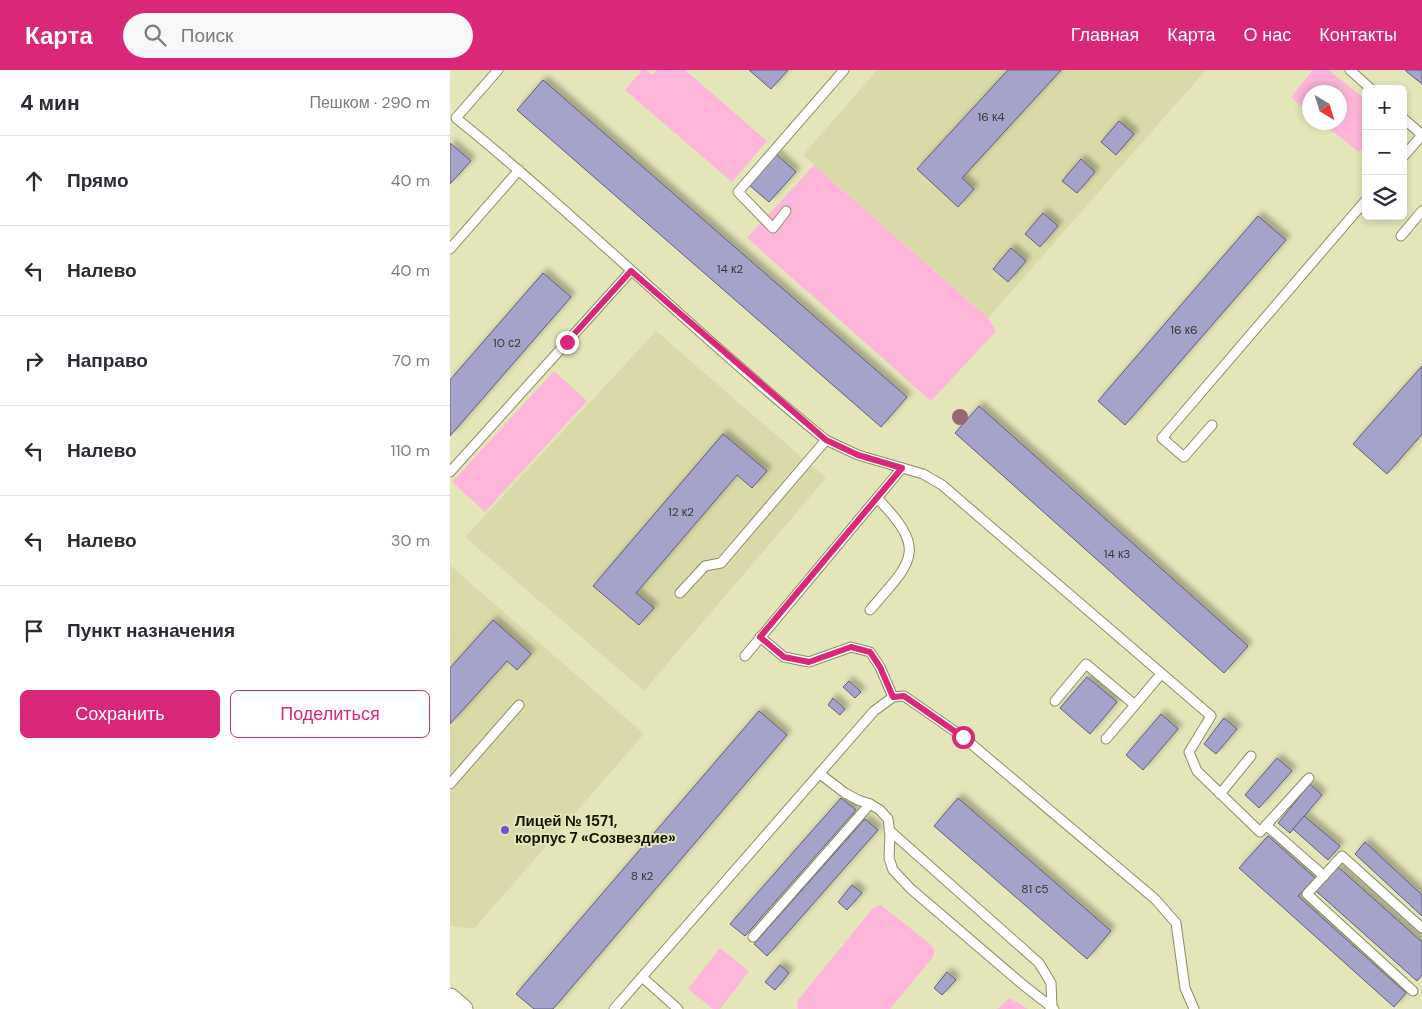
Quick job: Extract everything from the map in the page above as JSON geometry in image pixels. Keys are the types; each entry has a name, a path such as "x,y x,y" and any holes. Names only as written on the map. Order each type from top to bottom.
{"street":[{"path":"450,998 463,1009"}],"lane":[{"path":"498,70 456,118 519,170 631,271 826,440 858,455 923,474 942,486 1211,716 1189,752 1197,771 1260,832 1309,778"},
{"path":"786,211 772,228 738,192 844,70"},
{"path":"1350,70 1367,85"},
{"path":"1407,122 1422,135 1407,152"},
{"path":"450,249 519,170"},
{"path":"1212,425 1184,457 1162,438 1362,205"},
{"path":"1401,236 1422,211"},
{"path":"450,472 631,271"},
{"path":"680,593 705,566 721,563 826,440"},
{"path":"745,656 902,468"},
{"path":"870,610 903,572 911,555 908,537 894,514 877,498"},
{"path":"760,637 784,657 809,662 851,647 870,652 880,667 893,697"},
{"path":"1055,701 1086,664 1135,705"},
{"path":"1106,739 1161,674"},
{"path":"614,1009 874,711 893,697 904,696 963,737 1155,899 1176,923 1185,988 1194,1009"},
{"path":"450,784 519,705"},
{"path":"1220,794 1251,756"},
{"path":"820,774 845,793 880,810 888,820 889,858 892,870 911,889 1052,1008"},
{"path":"753,937 870,804"},
{"path":"1266,825 1324,876"},
{"path":"889,830 1039,963 1051,984 1052,1008"},
{"path":"1413,991 1307,894 1342,856 1422,928"},
{"path":"642,977 678,1009"}],"shaded area":[{"path":"642,70 646,70 652,75 657,70 685,70 767,141 732,182 625,90"},
{"path":"877,70 1206,70 988,318 803,155"},
{"path":"1313,70 1329,70 1362,97 1362,149 1359,152 1331,130 1347,130 1347,85 1302,85 1302,106 1291,97"},
{"path":"814,165 988,318 996,331 931,401 747,238"},
{"path":"656,331 826,478 644,691 465,537"},
{"path":"554,371 587,401 485,512 452,482"},
{"name":"Лицей № 1571, корпус 7 «Созвездие»","path":"450,565 644,734 474,929 450,926"},
{"path":"881,905 930,944 934,950 933,957 890,1009 798,1009 798,1000 873,908"},
{"path":"720,948 749,971 720,1009 713,1009 688,989"},
{"path":"1010,998 1028,1009 997,1009"}],"building":[{"path":"749,70 788,70 771,89"},
{"path":"1008,70 1061,70 962,178 974,189 958,207 917,169"},
{"path":"1405,70 1422,70 1422,84 1407,72"},
{"path":"543,80 907,397 881,427 517,110"},
{"path":"1119,121 1134,134 1116,155 1101,142"},
{"path":"450,143 471,161 450,184"},
{"path":"776,154 796,172 769,202 749,185"},
{"path":"1081,159 1095,172 1077,193 1062,181"},
{"path":"1043,213 1058,226 1040,247 1025,234"},
{"path":"1258,216 1286,240 1125,425 1098,401"},
{"path":"1011,248 1026,261 1008,282 993,269"},
{"path":"543,273 571,297 450,436 450,380"},
{"path":"1422,366 1422,434 1387,474 1353,444"},
{"path":"979,406 1248,646 1224,673 955,433"},
{"path":"723,434 767,471 752,488 737,475 636,593 654,608 639,625 593,586"},
{"path":"493,620 531,654 517,670 507,661 450,724 450,668"},
{"path":"1087,677 1117,702 1090,734 1060,708"},
{"path":"849,681 861,692 855,698 843,687"},
{"path":"833,698 845,709 840,715 828,705"},
{"path":"759,711 787,735 553,1009 534,1009 516,994"},
{"path":"1161,714 1178,729 1143,770 1126,755"},
{"path":"1224,718 1237,729 1216,754 1204,744"},
{"path":"1277,758 1292,771 1259,808 1245,795"},
{"path":"1310,784 1322,795 1290,833 1278,823"},
{"path":"841,798 856,810 745,936 730,924"},
{"path":"958,798 1111,931 1087,959 934,826"},
{"path":"1304,816 1340,846 1328,860 1293,829"},
{"path":"865,819 878,830 767,956 754,944"},
{"path":"1268,836 1315,878 1298,896 1406,993 1394,1007 1239,868"},
{"path":"1365,842 1422,895 1422,916 1355,854"},
{"path":"1338,867 1422,942 1422,975 1417,981 1316,891"},
{"path":"852,885 862,893 847,910 838,902"},
{"path":"780,965 789,973 775,990 765,982"},
{"path":"947,972 956,980 942,995 934,988"}],"place":[{"name":"Лицей № 1571, корпус 7 «Созвездие»","path":"505,830"}],"route":[{"path":"567,342 631,271 826,440 858,455 902,468 760,637 784,657 809,662 851,647 870,652 880,667 893,697 904,696 915,702 963,737"}]}
